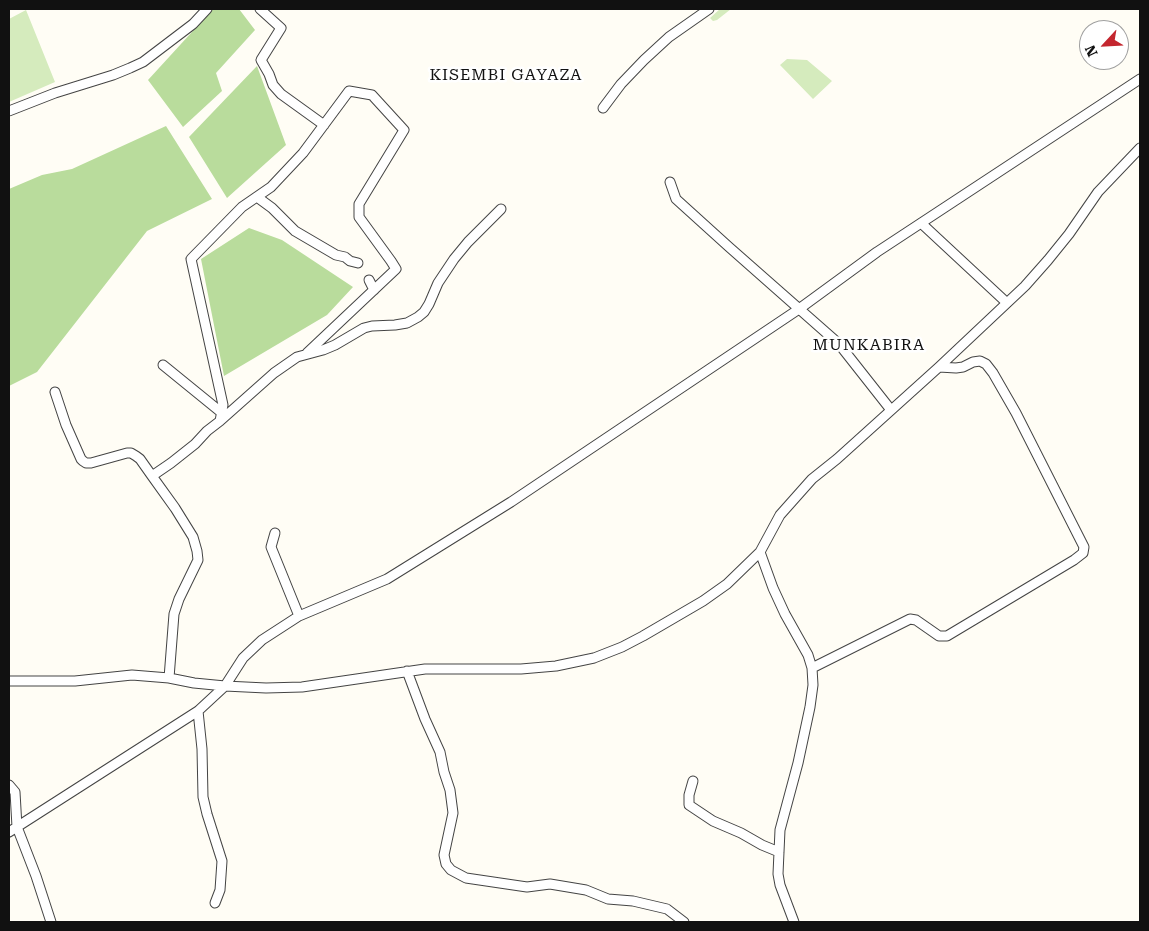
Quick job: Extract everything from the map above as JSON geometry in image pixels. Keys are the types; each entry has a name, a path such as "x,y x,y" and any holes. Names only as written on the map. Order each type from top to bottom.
{"street":[{"path":"9,110 112,75 143,62 193,24 207,9"},
{"path":"260,9 281,28 261,60 273,85 281,94 324,125"},
{"path":"604,108 621,84 644,60 669,37 709,9"},
{"path":"9,832 198,711 225,686 242,658 262,640 299,616 387,579 511,502 799,308 877,252 1140,79"},
{"path":"221,417 223,405 192,259 242,207 271,186 303,153 349,91 372,95 404,130 360,204 360,217 396,270 307,353"},
{"path":"9,681 75,681 132,675 225,686 302,687 425,669 521,669 556,666 603,655 622,647 703,601 727,584 760,552 780,515 812,479 939,368 1026,285 1069,234 1098,192 1140,148"},
{"path":"670,182 676,198 839,344 891,410"},
{"path":"257,196 295,231 336,255 358,263"},
{"path":"152,476 189,449 221,417 274,373 297,357 335,345 364,328 407,323 418,318 429,304 438,283 454,259 501,209"},
{"path":"921,224 1007,303"},
{"path":"369,280 374,290"},
{"path":"812,668 910,619 916,620 939,636 947,636 1083,553 1084,548 1016,413 986,364 980,361 963,367 939,368"},
{"path":"163,365 221,417"},
{"path":"55,392 80,458 86,463 91,463 131,453 140,459 193,537 198,560 178,599 174,614 169,678"},
{"path":"275,533 271,547 299,616"},
{"path":"760,552 773,588 808,655 812,668 813,685 810,707 798,763 780,830 778,874 780,885 794,922"},
{"path":"407,671 440,752 450,790 452,813 444,855 446,864 451,870 466,878 527,886 550,884 586,890 608,899 633,901 667,909 684,922"},
{"path":"198,711 202,749 203,797 222,861 220,890 215,903"},
{"path":"693,781 689,795 689,805 713,821 741,833 762,846 779,852"},
{"path":"9,785 15,792 17,827 51,922"}],"green space":[{"path":"213,9 239,9 255,30 216,73 222,91 183,127 148,80"},
{"path":"720,9 731,9 713,21 710,18"},
{"path":"26,10 55,82 9,102 9,19"},
{"path":"787,59 807,60 832,81 813,99 780,65"},
{"path":"257,66 286,145 227,198 189,137"},
{"path":"166,126 212,199 147,231 37,372 9,386 9,189 42,175 72,169"},
{"path":"249,228 282,240 353,287 327,315 224,376 201,259"}],"district":[{"name":"KISEMBI GAYAZA","path":"506,75"},
{"name":"MUNKABIRA","path":"869,345"}]}
